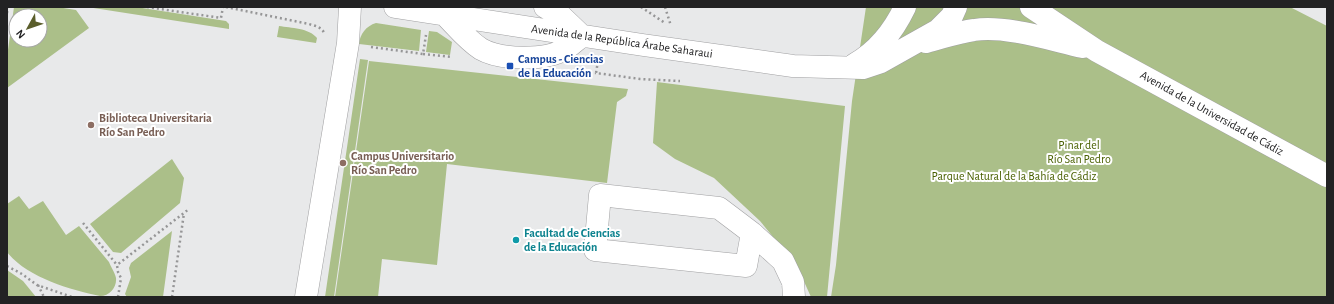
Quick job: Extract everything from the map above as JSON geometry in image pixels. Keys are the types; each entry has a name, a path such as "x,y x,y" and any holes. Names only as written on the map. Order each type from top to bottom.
{"street":[{"path":"306,297 348,43 350,7"},
{"name":"Avenida de la República Árabe Saharaui","path":"395,7 582,36 793,66 863,68 881,62 910,46"},
{"path":"437,14 468,7"},
{"path":"437,14 482,50 501,56 521,58 542,57 564,50 582,36 561,16 545,7"},
{"path":"910,46 938,30 952,16 956,7"},
{"path":"1031,7 1097,51"},
{"path":"849,67 865,58 883,42 894,27 904,9"},
{"path":"910,46 975,30 998,29 1097,51"},
{"name":"Avenida de la Universidad de Cádiz","path":"1097,51 1327,176"},
{"path":"752,233 746,266 595,250 600,195 719,208 752,233 783,261 793,282 794,297"}],"path":[{"path":"7,13 8,7"},
{"path":"147,7 221,18 223,7"},
{"path":"226,7 309,24 323,30 325,39 423,54 437,14"},
{"path":"641,7 672,28 665,7"},
{"path":"117,265 189,209"},
{"path":"172,297 184,213"},
{"path":"83,223 117,265 121,278 118,297"},
{"path":"7,266 22,274 37,285 72,297"},
{"path":"37,285 44,297"}],"green space":[{"path":"14,7 57,7 76,10 89,28 7,88 8,48 48,48 48,8"},
{"path":"87,7 136,7 226,21 229,24 229,29"},
{"name":"Pinar del Río San Pedro","path":"866,7 1290,7 1327,26 1327,297 831,297 836,265 852,101"},
{"path":"376,23 421,30 419,51 359,44 364,31 369,26"},
{"path":"279,26 305,30 317,38 316,43 277,37"},
{"path":"429,31 437,32 452,42 450,55 426,52"},
{"path":"360,59 368,60 334,297 325,297"},
{"path":"369,61 628,89 626,96 617,102 607,183 447,164 437,265 382,259 378,297 335,297"},
{"path":"657,82 845,106 827,297 811,297 797,266 760,221 714,178 675,159 653,143"},
{"path":"172,159 184,178 180,203 121,253 113,252 90,224"},
{"path":"19,196 29,209 43,201 66,235 79,226 109,262 115,274 115,285 110,293 100,296 63,286 25,269 15,261 7,252 7,204"},
{"path":"172,231 163,297 127,297 125,294 131,277 129,268 131,263"},
{"path":"7,270 23,281 36,297 7,297"}],"place":[{"name":"Campus - Ciencias de la Educación","path":"510,66"},
{"name":"Biblioteca Universitaria Río San Pedro","path":"91,125"},
{"name":"Campus Universitario Río San Pedro","path":"343,163"},
{"name":"Facultad de Ciencias de la Educación","path":"516,240"}],"park label":[{"name":"Parque Natural de la Bahía de Cádiz","path":"1014,176"}]}
